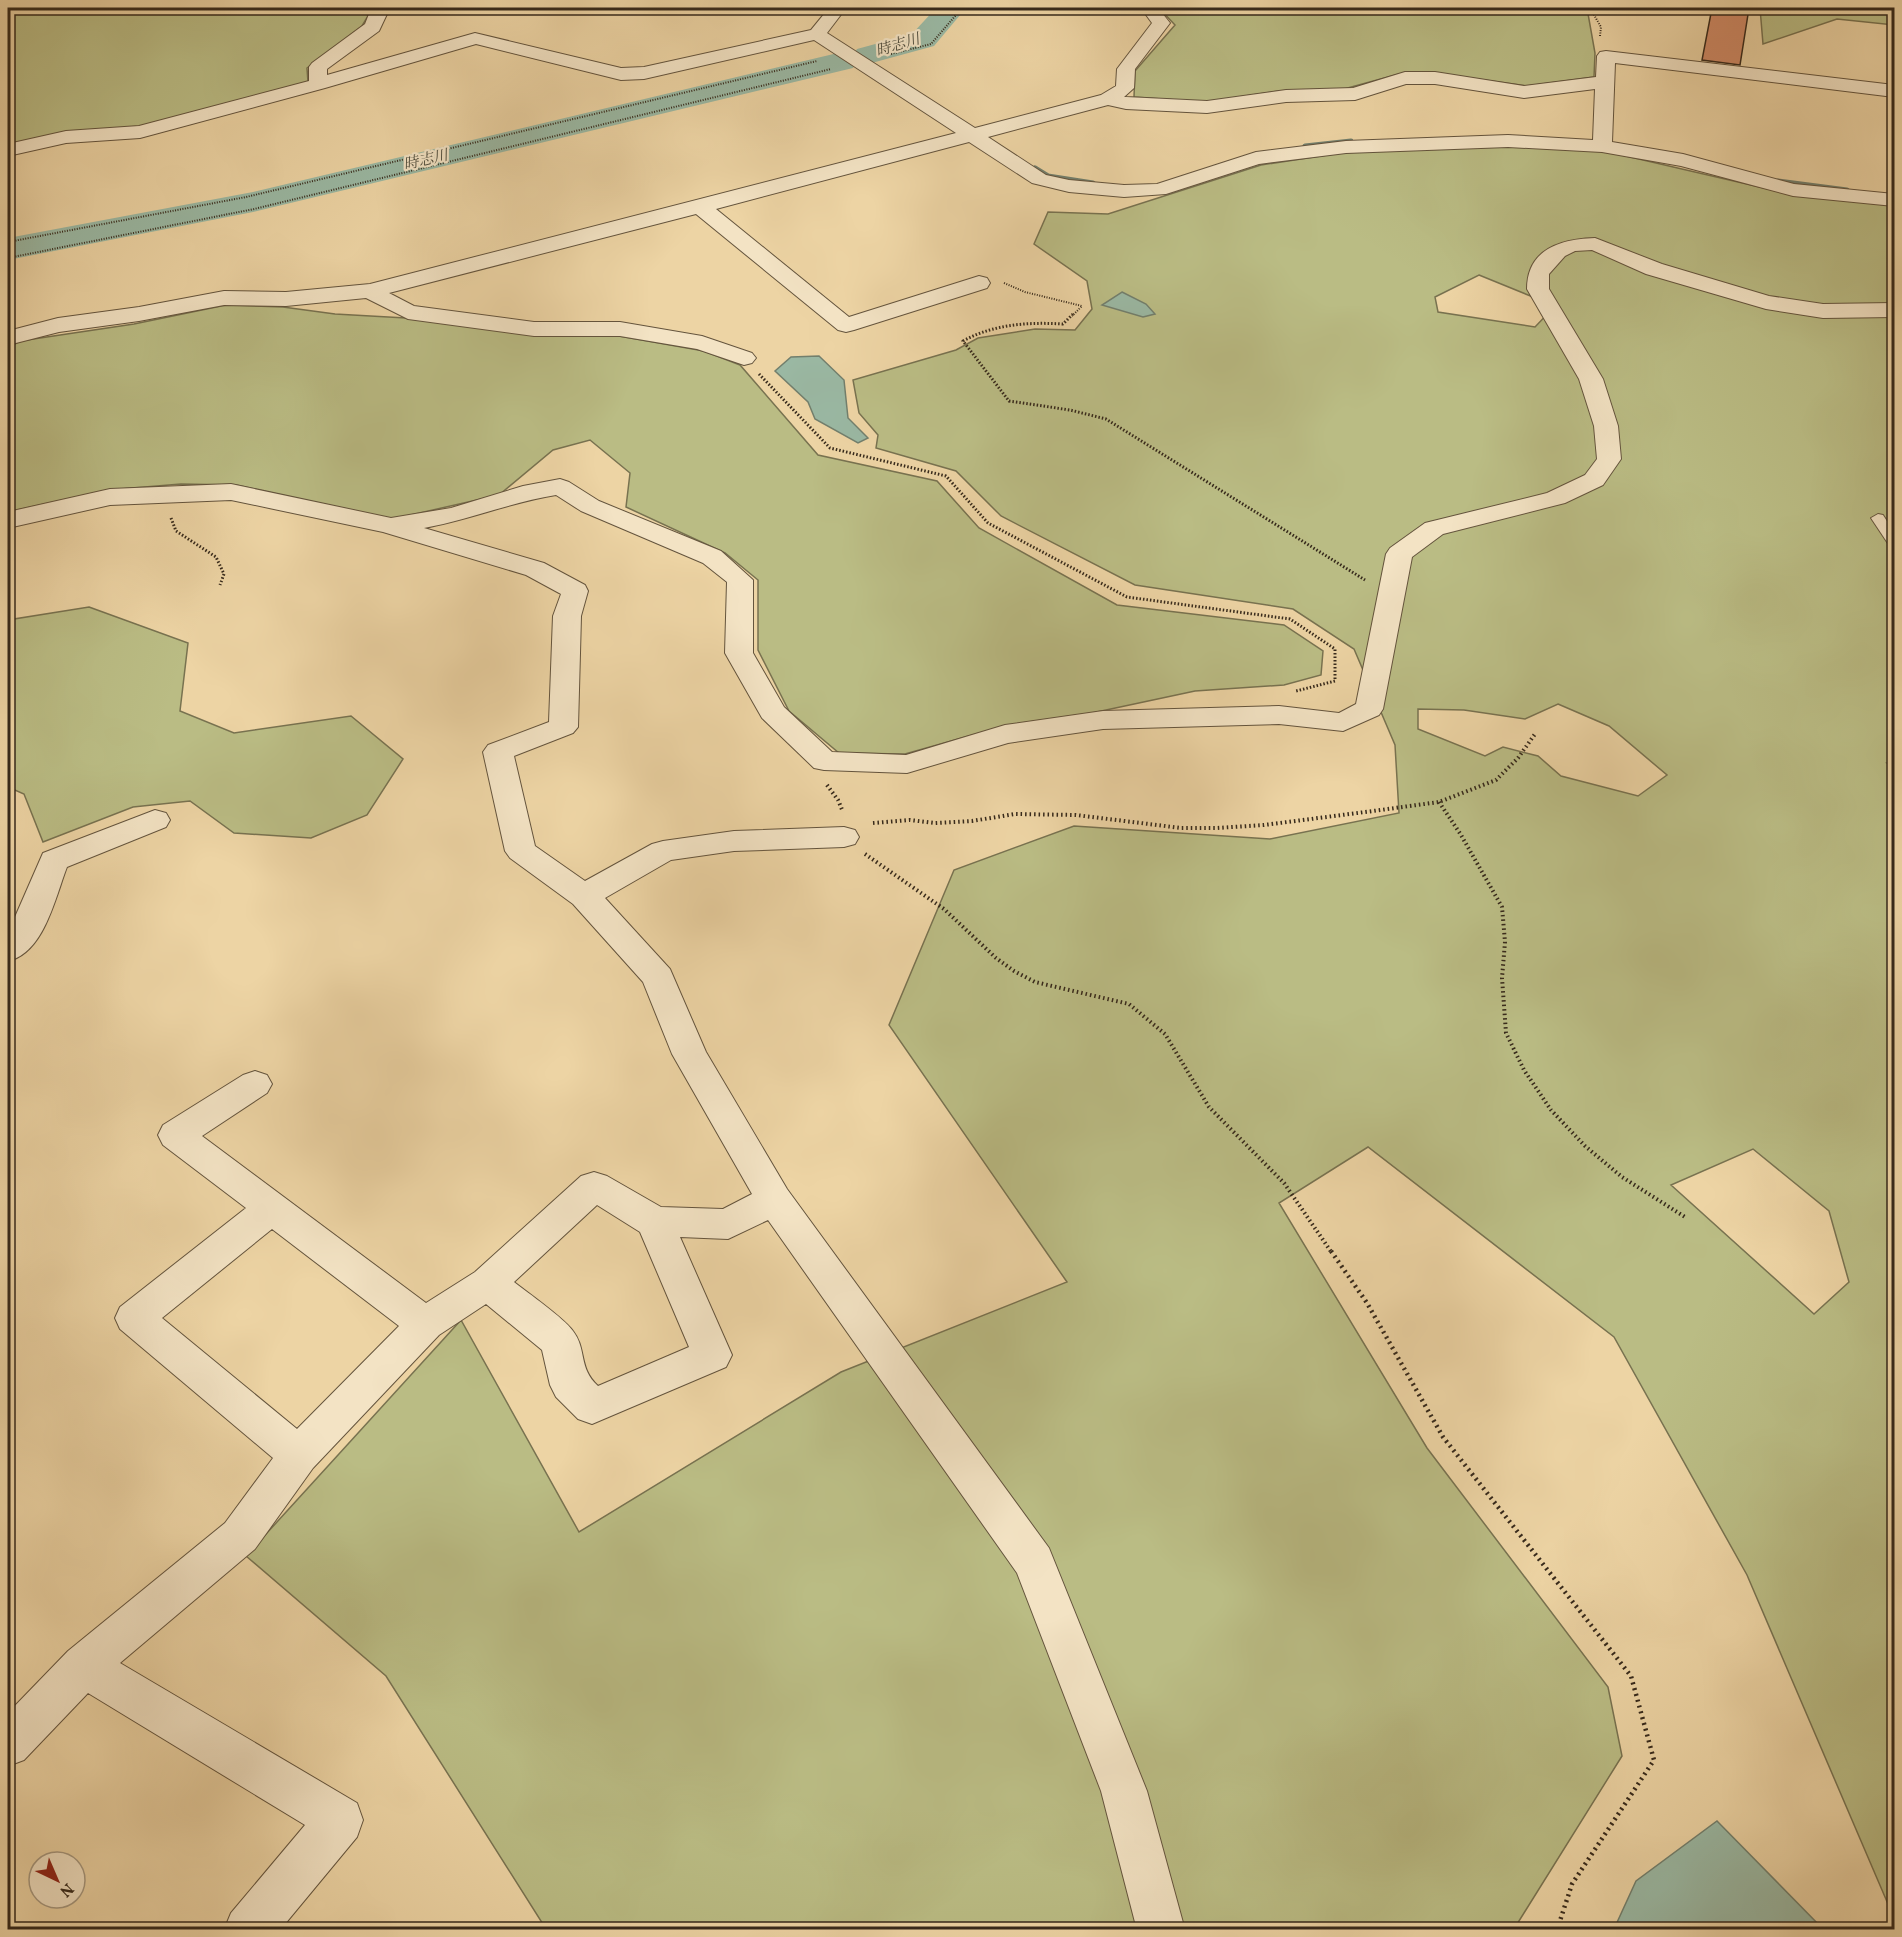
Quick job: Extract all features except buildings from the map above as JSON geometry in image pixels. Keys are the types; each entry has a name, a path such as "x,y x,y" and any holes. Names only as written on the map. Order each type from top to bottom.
{"street":[{"path":"318,84 318,67 373,27 378,14 373,8"},
{"path":"8,150 66,137 140,132 318,84 475,38 621,74 644,73 817,34 838,8"},
{"path":"8,338 57,325 139,314 224,298 286,299 370,291 1108,99 1125,88 1126,69 1161,23 1149,8"},
{"path":"817,34 1039,179 1069,186 1124,191 1159,190 1256,158 1346,147 1508,141 1602,146 1683,160 1793,190 1894,200"},
{"path":"1602,146 1606,56 1894,91"},
{"path":"1108,99 1126,103 1207,107 1286,96 1355,94 1405,78 1435,78 1524,92 1604,82"},
{"path":"700,207 846,326 979,283"},
{"path":"388,525 455,515 532,491 560,487 590,506 712,557 740,580 739,653 772,712 824,761 907,764 1005,734 1103,720 1279,715 1343,722 1369,710 1399,554 1434,528 1556,498 1594,480 1609,459 1606,426 1591,379 1538,289 1538,273 1557,251 1571,245 1595,244 1654,268 1766,302 1823,310 1894,310"},
{"path":"370,291 408,312 534,329 620,328 702,343 744,358"},
{"path":"8,520 110,497 231,492 388,525 535,569 575,591 567,616 563,727 498,753 521,851 584,896 658,977 689,1054 774,1199 1034,1562 1124,1791 1161,1929"},
{"path":"8,950 23,938 54,860 155,820"},
{"path":"584,896 663,851 734,841 844,837"},
{"path":"255,1084 176,1135 425,1324"},
{"path":"8,1744 84,1666 240,1536 299,1455 425,1324 489,1283 594,1186 655,1221 728,1224 774,1199"},
{"path":"272,1208 134,1318 299,1455"},
{"path":"489,1283 559,1341 570,1385 592,1407 712,1355 655,1221"},
{"path":"84,1666 340,1820 248,1929"}],"lane":[{"path":"1878,518 1894,542"}],"path":[{"path":"8,242 246,197 854,58 931,44 962,8"},
{"path":"1590,8 1601,27 1598,48 1606,56"},
{"path":"8,258 254,209 854,58"},
{"path":"979,283 1002,282 1024,292 1082,306 1063,324 1034,322 975,333 963,341 1009,401 1045,408 1079,411 1106,419 1391,596"},
{"path":"744,358 830,448 946,476 988,524 1127,597 1290,619 1335,649 1335,681 1289,693"},
{"path":"174,493 170,511 176,531 216,557 224,574 220,585"},
{"path":"873,823 910,820 935,823 972,821 1025,814 1076,815 1181,828 1217,828 1264,825 1438,802 1496,780 1518,758 1535,735"},
{"path":"824,761 826,785 838,800 850,827 844,837 877,863 944,909 996,958 1014,971 1035,982 1129,1004 1165,1034 1209,1107 1284,1184 1341,1266 1366,1303 1443,1437 1631,1676 1654,1760 1572,1884 1557,1929"},
{"path":"1438,802 1461,835 1502,907 1505,942 1502,978 1506,1033 1524,1070 1551,1110 1585,1146 1622,1177 1685,1217"}],"green space":[{"path":"8,8 363,8 368,16 362,26 307,68 308,82 137,128 64,135 8,146"},
{"path":"1159,8 1587,8 1595,53 1594,77 1527,86 1441,74 1399,74 1344,89 1279,91 1205,102 1134,97 1135,71 1175,25"},
{"path":"1760,8 1894,8 1894,25 1837,19 1763,44"},
{"path":"1508,145 1600,150 1785,193 1894,206 1894,761 1887,763 1894,767 1894,1918 1747,1575 1614,1337 1368,1147 1279,1203 1427,1448 1608,1687 1622,1756 1514,1929 546,1929 386,1676 246,1556 461,1320 579,1532 841,1372 1067,1282 889,1025 954,870 1074,826 1270,839 1399,813 1395,745 1354,649 1293,609 1135,585 1001,516 956,471 876,448 878,435 859,413 853,380 956,350 978,338 1035,329 1075,330 1092,309 1087,281 1034,244 1048,212 1108,214 1261,165 1347,152","holes":["1479,275 1555,306 1535,327 1438,312 1435,297","1558,704 1609,726 1667,775 1638,796 1561,776 1538,756 1503,747 1485,756 1418,729 1418,709 1464,710 1525,719","1753,1149 1829,1211 1849,1282 1814,1314 1671,1185"]},
{"path":"226,305 283,307 335,314 406,318 529,334 619,336 704,351 740,365 818,455 937,481 979,528 1117,605 1284,625 1323,651 1321,675 1284,685 1195,691 1092,713 1008,725 905,754 839,753 789,711 758,650 758,580 725,553 626,507 630,473 590,440 553,450 499,495 393,519 236,485 181,484 108,490 8,512 8,348 20,341 134,324"},
{"path":"89,607 188,643 180,711 234,733 351,716 403,759 367,815 311,838 234,833 190,801 133,807 43,842 24,794 8,787 8,620"}],"shaded area":[{"path":"1122,292 1146,304 1155,314 1143,317 1102,305"},
{"path":"819,356 844,380 848,418 868,438 858,443 815,419 808,402 775,371 791,357"},
{"path":"1717,1821 1823,1929 1614,1929 1636,1881"}],"waterway":[{"name":"時志川","path":"868,55 923,40 951,8"},
{"name":"時志川","path":"8,249 253,202 842,61"},
{"path":"1305,146 1351,141"},
{"path":"1035,168 1048,176 1093,183"},
{"path":"1778,181 1847,190"}]}
